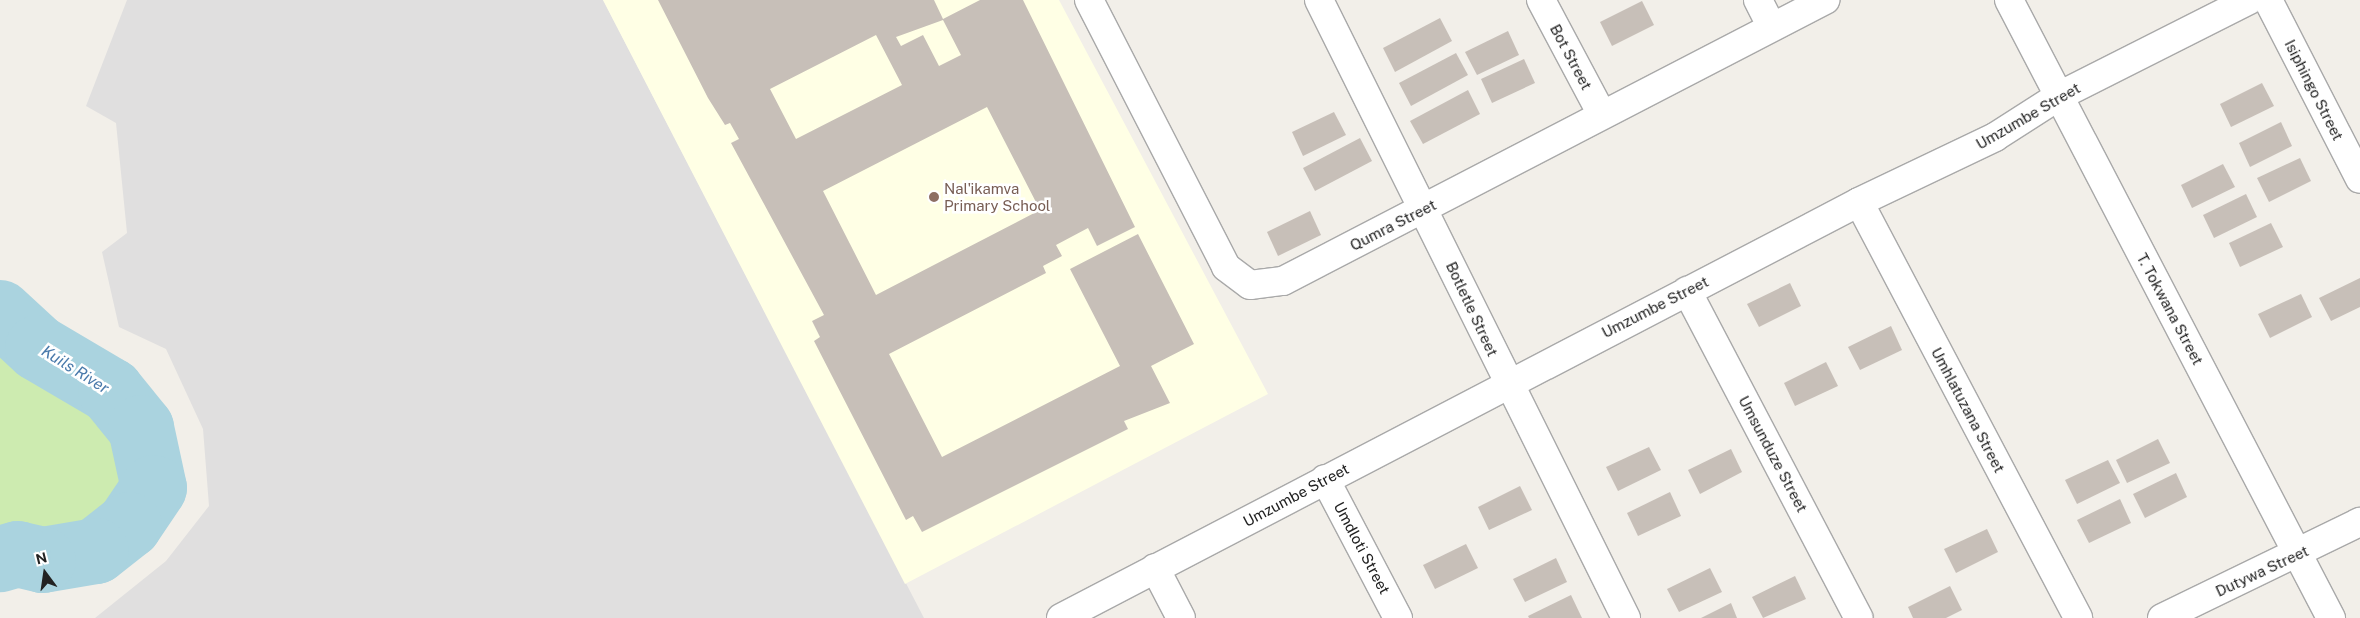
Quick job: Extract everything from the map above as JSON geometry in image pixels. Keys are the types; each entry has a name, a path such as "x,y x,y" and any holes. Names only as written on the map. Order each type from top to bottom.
{"street":[{"name":"Qumra Street","path":"1089,0 1226,267 1250,286 1284,281 1426,208 1601,113 1825,0"},
{"name":"Botletle Street","path":"1319,0 1426,208 1506,383 1626,618"},
{"name":"Bot Street","path":"1541,0 1601,113"},
{"path":"1758,0 1771,26"},
{"name":"T. Tokwana Street","path":"2009,0 2331,618"},
{"name":"Umzumbe Street","path":"1061,618 1506,383 1859,202 1995,137 2059,96 2249,0"},
{"name":"Isiphingo Street","path":"2268,0 2360,179"},
{"name":"Umhlatuzana Street","path":"1859,202 2078,618"},
{"name":"Umsunduze Street","path":"1686,291 1859,618"},
{"name":"Umdloti Street","path":"1325,479 1398,618"},
{"name":"Dutywa Street","path":"2162,618 2299,554 2360,522"},
{"path":"1155,568 1181,618"}],"shaded area":[{"path":"127,0 603,0 924,618 95,618 166,561 209,506 203,429 166,349 119,327 102,252 127,233 116,123 86,106"},
{"name":"Nal'ikamva Primary School","path":"603,0 1059,0 1268,394 905,584"}],"green space":[{"path":"0,313 38,348 111,391 141,428 154,488 129,525 96,551 43,560 18,554 0,559"}],"building":[{"path":"658,0 934,0 943,19 980,0 1023,0 1135,227 1097,246 1088,228 1056,245 1062,256 1043,266 1046,273 889,354 942,457 1120,366 1070,269 1138,234 1194,344 1151,366 1170,403 1124,421 1128,429 922,532 913,516 906,520 814,341 820,337 812,321 824,315 731,143 739,139 730,123 725,125 708,98","holes":["943,20 961,55 939,66 923,35 901,46 896,37","876,35 902,85 796,139 770,89","987,107 1040,210 876,295 823,191"]},
{"path":"1642,1 1654,25 1612,46 1600,22"},
{"path":"1440,18 1452,41 1395,72 1383,48"},
{"path":"1508,31 1519,55 1477,75 1465,52"},
{"path":"1456,53 1468,75 1411,106 1399,83"},
{"path":"1524,59 1535,83 1492,103 1481,79"},
{"path":"2262,83 2274,106 2231,127 2220,104"},
{"path":"1468,90 1480,114 1423,144 1410,121"},
{"path":"1334,112 1346,135 1303,156 1292,132"},
{"path":"2281,122 2292,146 2250,167 2239,143"},
{"path":"1360,138 1372,161 1315,191 1303,168"},
{"path":"2300,158 2311,181 2269,202 2257,178"},
{"path":"2223,164 2235,187 2192,208 2181,185"},
{"path":"2246,194 2257,217 2214,238 2203,215"},
{"path":"1310,211 1321,235 1278,256 1267,232"},
{"path":"2271,223 2283,247 2240,267 2229,243"},
{"path":"2360,278 2360,307 2331,321 2319,298"},
{"path":"1790,283 1801,306 1759,327 1747,304"},
{"path":"2301,294 2312,317 2270,338 2258,314"},
{"path":"1891,326 1902,350 1860,370 1848,347"},
{"path":"1826,362 1838,386 1795,406 1784,383"},
{"path":"2158,439 2170,463 2127,483 2116,460"},
{"path":"1649,447 1661,470 1618,491 1606,467"},
{"path":"1731,449 1742,472 1700,494 1688,470"},
{"path":"2108,460 2120,483 2077,504 2065,480"},
{"path":"2176,473 2187,497 2145,518 2133,494"},
{"path":"1520,486 1532,510 1489,530 1478,507"},
{"path":"1670,492 1681,516 1638,536 1627,513"},
{"path":"2120,499 2131,523 2089,543 2077,520"},
{"path":"1987,529 1998,552 1956,573 1944,549"},
{"path":"1466,544 1478,568 1435,589 1423,565"},
{"path":"1556,558 1567,582 1525,602 1513,579"},
{"path":"1710,568 1722,592 1679,612 1667,589"},
{"path":"1795,576 1806,599 1763,618 1752,597"},
{"path":"1950,586 1962,610 1946,618 1913,618 1908,607"},
{"path":"1571,595 1582,618 1529,618 1528,616"},
{"path":"1731,603 1737,618 1701,618"}],"waterway":[{"name":"Kuils River","path":"0,313 38,348 111,391 141,428 154,488 129,525 96,551 43,560 18,554 0,559"}],"place":[{"name":"Nal'ikamva Primary School","path":"934,197"}]}
